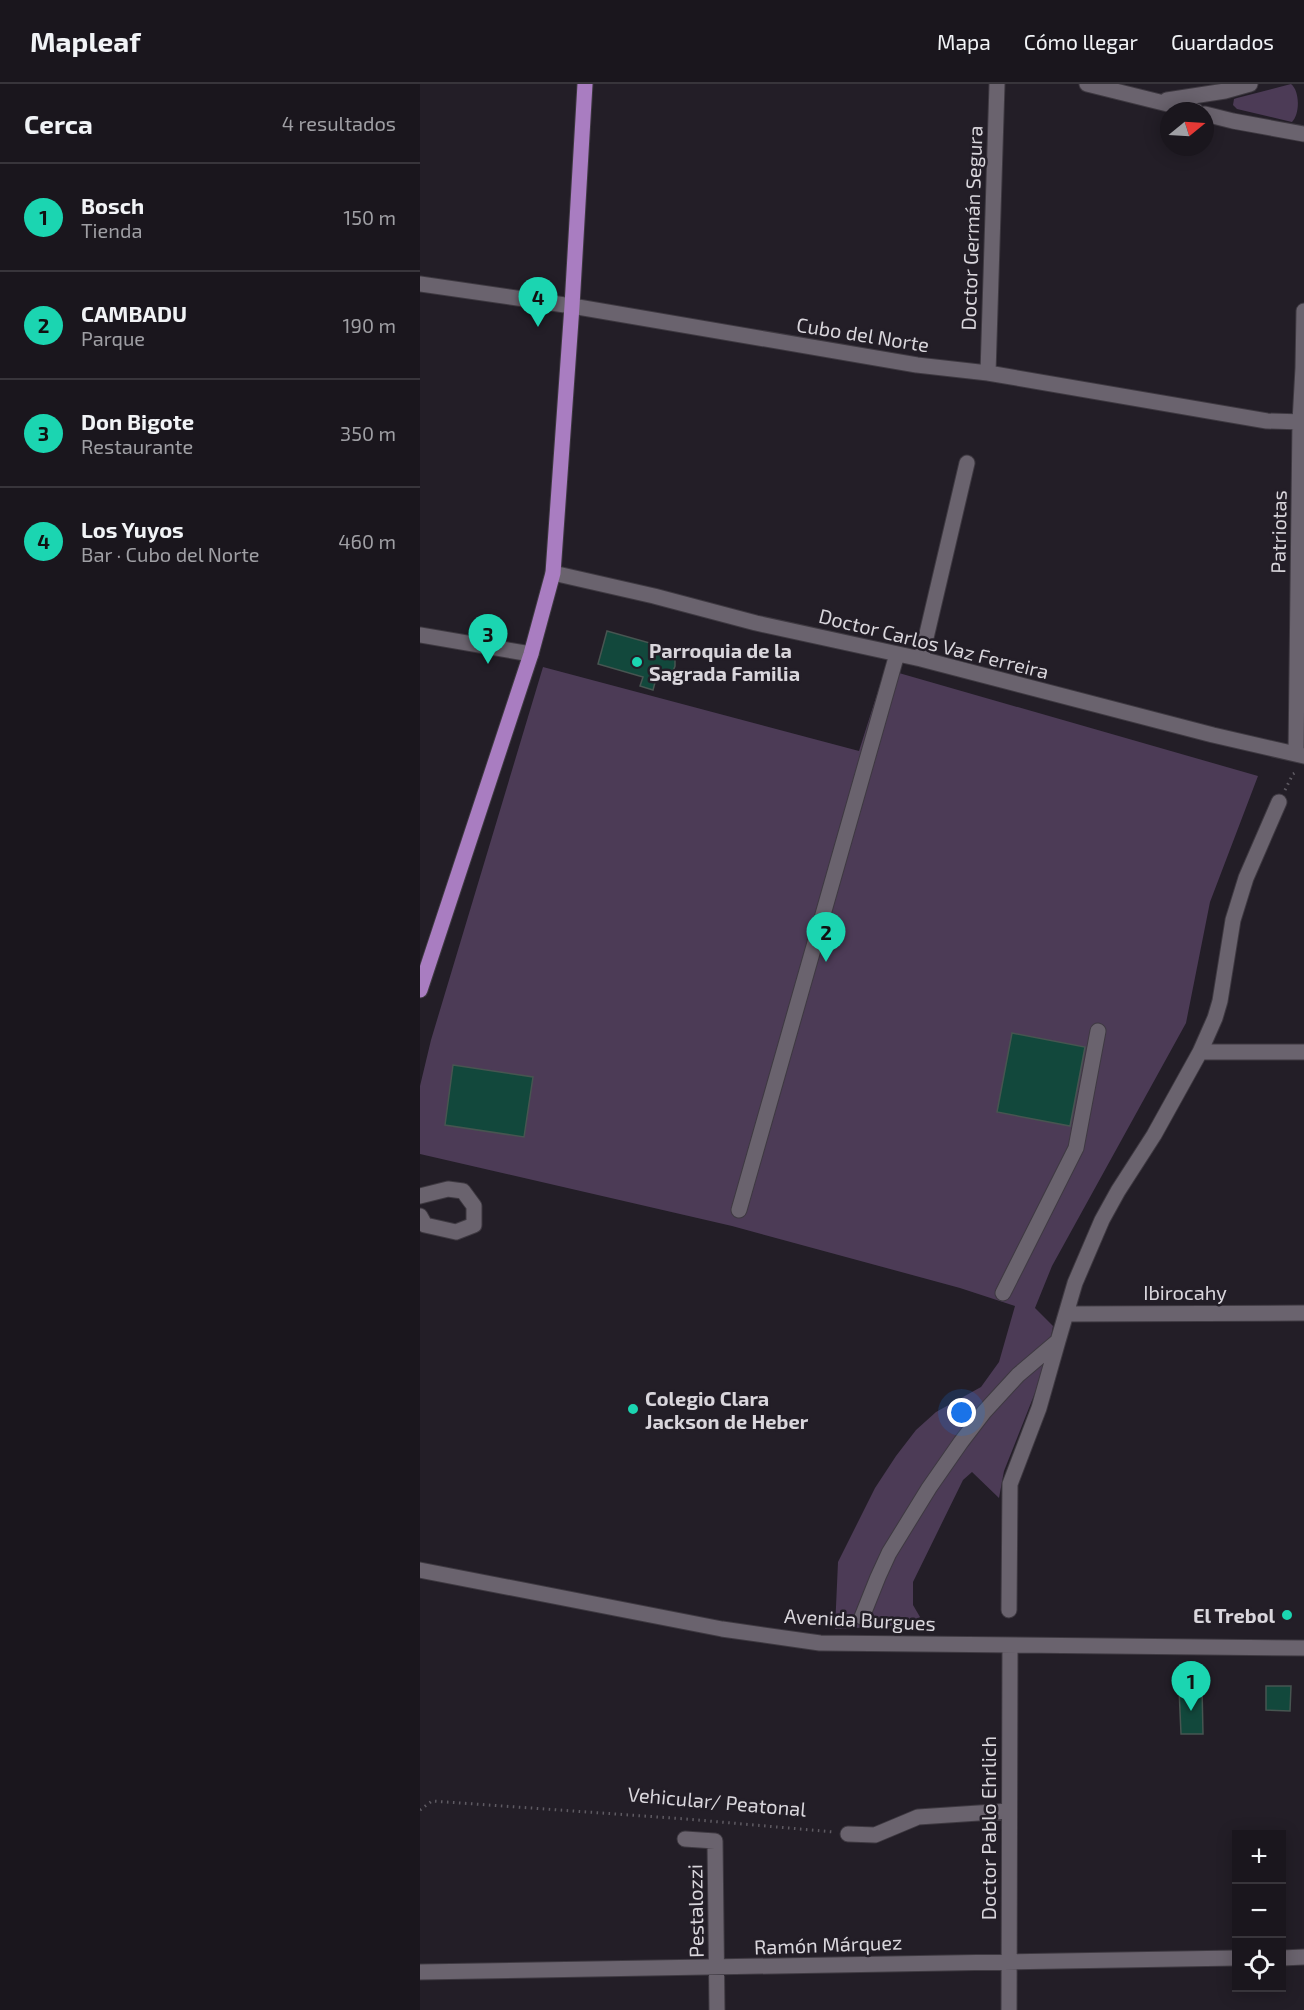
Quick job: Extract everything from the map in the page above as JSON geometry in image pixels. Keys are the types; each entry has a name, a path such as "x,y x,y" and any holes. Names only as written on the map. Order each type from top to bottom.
{"main road":[{"path":"420,990 531,654 553,573 585,84"}],"street":[{"name":"Doctor Germán Segura","path":"988,373 997,84"},
{"path":"1088,84 1163,102"},
{"path":"1159,101 1225,91 1250,84"},
{"path":"1214,116 1304,134"},
{"name":"Cubo del Norte","path":"420,284 572,306 917,365 988,373 1267,421 1302,422"},
{"name":"Patriotas","path":"1301,759 1304,311"},
{"path":"921,659 967,464"},
{"name":"Doctor Carlos Vaz Ferreira","path":"553,573 654,596 756,623 921,659 1301,759"},
{"path":"420,635 531,654"},
{"path":"739,1210 897,654"},
{"path":"1009,1610 1010,1484 1039,1408 1075,1283 1102,1220 1154,1135 1200,1052 1220,1001 1233,920 1246,878 1279,802"},
{"path":"1003,1293 1076,1148 1098,1031"},
{"path":"1200,1052 1304,1052"},
{"path":"420,1196 448,1189 463,1191 474,1206 474,1224 456,1233 422,1224"},
{"name":"Ibirocahy","path":"1066,1314 1304,1313"},
{"path":"862,1617 889,1553 929,1488 961,1442 1018,1376 1058,1341"},
{"name":"Avenida Burgues","path":"420,1570 722,1629 820,1643 1304,1648"},
{"name":"Doctor Pablo Ehrlich","path":"1009,2010 1010,1646"},
{"path":"848,1834 875,1835 918,1817 1009,1812"},
{"name":"Pestalozzi","path":"686,1839 715,1841 717,2010"},
{"path":"1286,1958 1304,1957"},
{"name":"Ramón Márquez","path":"420,1972 716,1968 1010,1960 1232,1958"}],"path":[{"path":"1279,802 1301,759"},
{"name":"Vehicular/ Peatonal","path":"420,1810 432,1801 686,1819 848,1834"}],"shaded area":[{"path":"1291,84 1296,92 1298,103 1292,122 1237,109 1233,105 1234,99"},
{"path":"543,667 859,751 885,669 1258,776 1210,902 1186,1023 1052,1266 1035,1308 1053,1326 1046,1365 1004,1471 999,1498 972,1472 963,1480 913,1582 913,1605 920,1617 914,1625 835,1629 838,1562 875,1488 916,1430 936,1412 981,1387 999,1362 1015,1306 960,1288 732,1226 420,1154 420,1086 431,1040"}],"building":[{"name":"Parroquia de la Sagrada Familia","path":"607,631 664,647 664,650 672,654 675,660 672,674 657,675 653,690 640,686 643,677 598,664"},
{"path":"1012,1033 1085,1047 1070,1126 997,1112"},
{"path":"453,1065 533,1077 524,1137 445,1125"},
{"path":"1266,1686 1291,1686 1290,1711 1266,1710"},
{"path":"1179,1688 1202,1688 1203,1734 1181,1734"}],"place":[{"name":"Los Yuyos","path":"538,327"},
{"name":"Parroquia de la Sagrada Familia","path":"637,662"},
{"name":"Don Bigote","path":"488,664"},
{"name":"CAMBADU","path":"826,962"},
{"name":"Colegio Clara Jackson de Heber","path":"633,1409"},
{"name":"El Trebol","path":"1287,1615"},
{"name":"Bosch","path":"1191,1711"}]}
